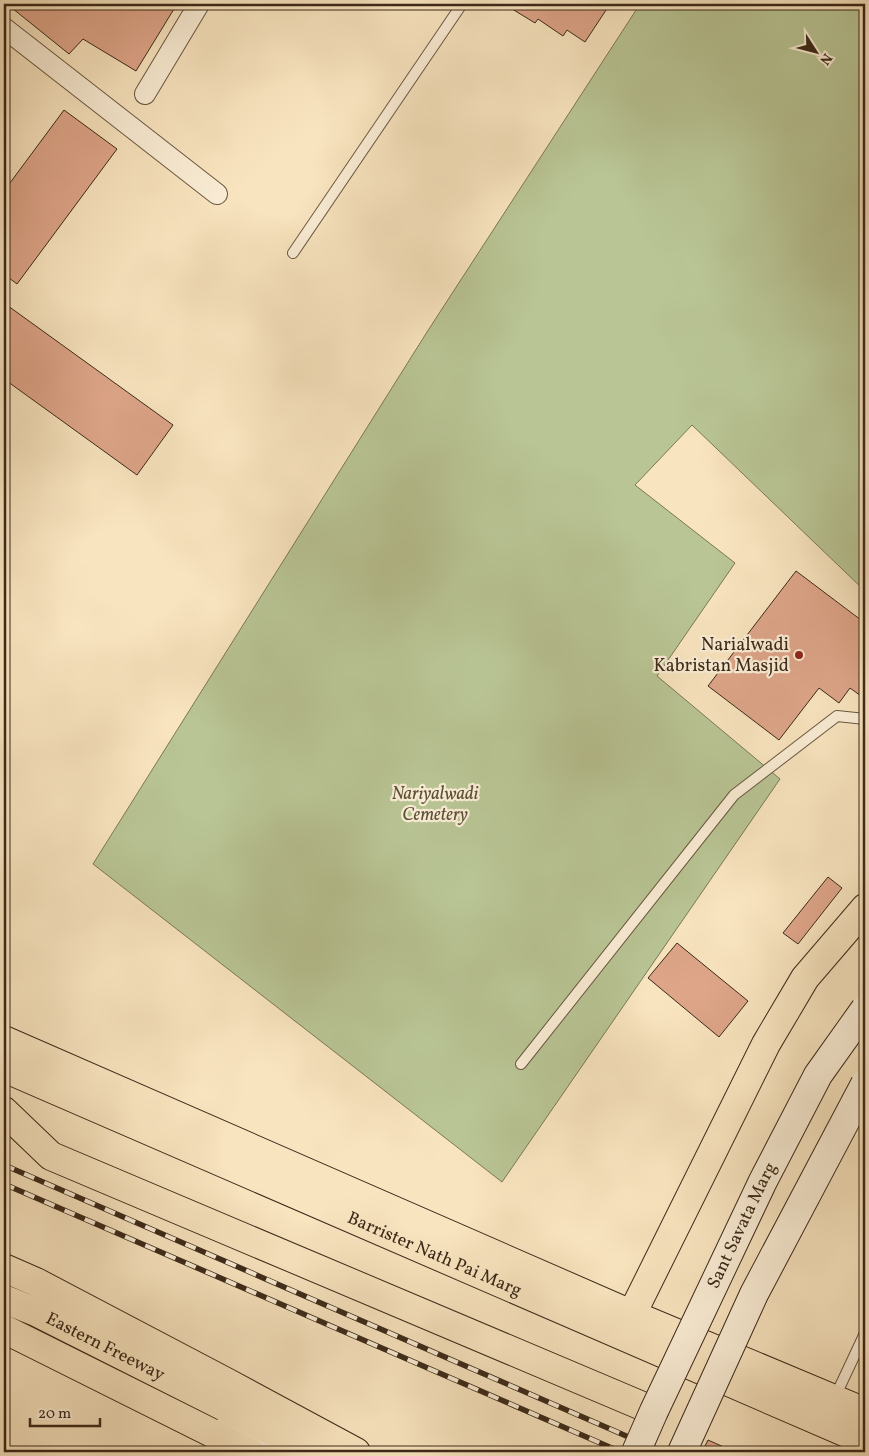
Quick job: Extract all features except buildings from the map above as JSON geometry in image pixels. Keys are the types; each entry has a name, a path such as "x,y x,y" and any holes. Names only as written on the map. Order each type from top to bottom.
{"main road":[{"path":"627,1325 766,1044 805,978 865,908"},
{"name":"Barrister Nath Pai Marg","path":"5,1051 627,1325 865,1441"},
{"path":"4,1111 51,1156 654,1411"},
{"path":"4,1268 36,1282 356,1452"},
{"name":"Eastern Freeway","path":"4,1299 36,1312 314,1452"},
{"name":"Barrister Nath Pai Marg","path":"627,1325 865,1412"},
{"name":"Eastern Freeway","path":"4,1329 250,1452"}],"street":[{"path":"145,94 198,4"},
{"path":"4,28 217,194"},
{"name":"Sant Savata Marg","path":"636,1452 763,1181 818,1075 865,1009"},
{"path":"682,1452 754,1294 865,1084"},
{"path":"4,1285 275,1422 318,1452"},
{"path":"4,1316 271,1452"}],"lane":[{"path":"293,253 462,4"},
{"path":"521,1064 734,796 837,716 865,719"},
{"path":"834,1400 865,1333"}],"green space":[{"name":"Nariyalwadi Cemetery","path":"640,4 865,4 865,591 692,425 635,485 735,563 657,676 780,779 502,1182 93,864 427,332"}],"railway":[{"path":"4,1165 663,1452"},
{"path":"4,1184 621,1452"}],"place":[{"name":"Narialwadi Kabristan Masjid","path":"799,655"}]}
